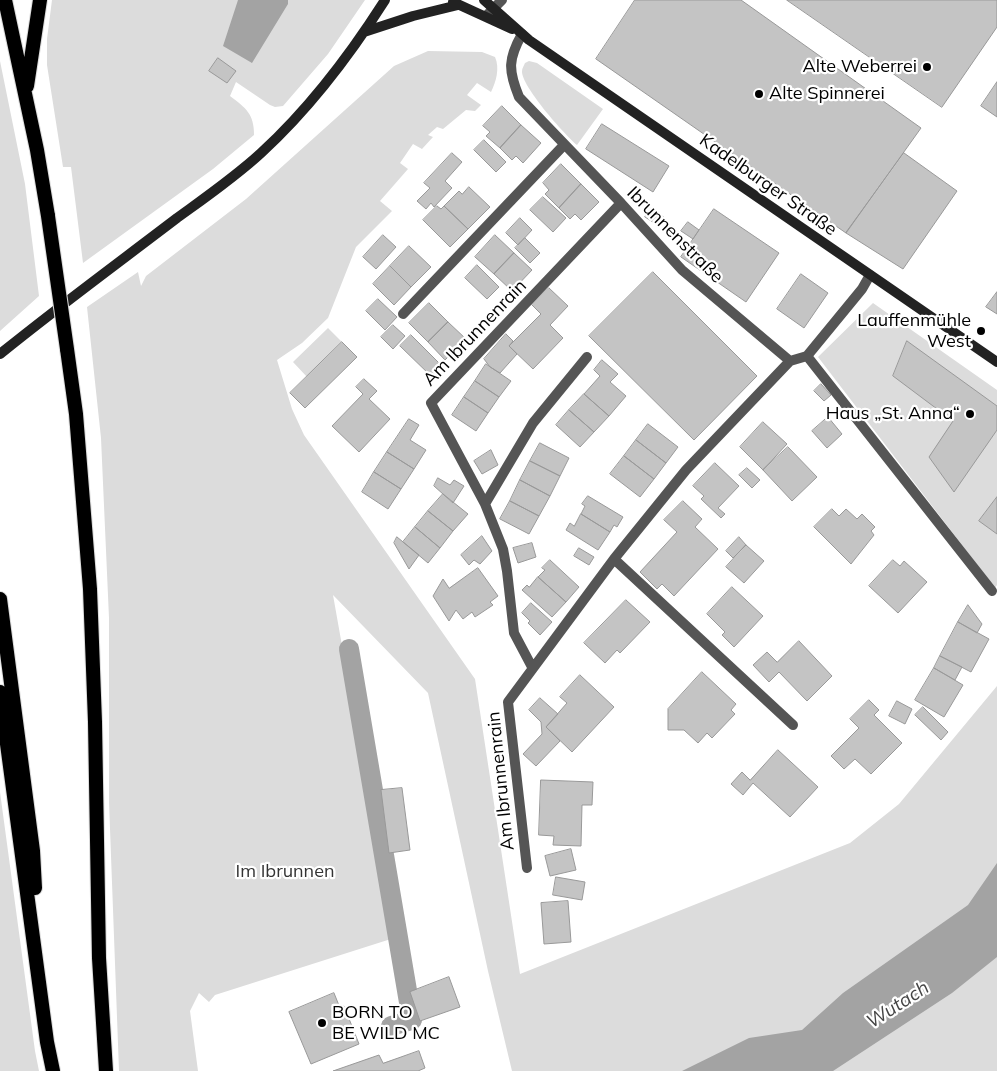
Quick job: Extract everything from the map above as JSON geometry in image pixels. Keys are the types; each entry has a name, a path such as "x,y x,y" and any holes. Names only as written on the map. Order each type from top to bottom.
{"highway":[{"path":"5,0 26,96 48,216 76,414 90,589 95,722 99,958 106,1071"},
{"path":"26,96 40,0"},
{"path":"0,599 33,851 39,976"},
{"path":"0,692 47,1042 54,1071"}],"main road":[{"path":"0,354 213,192 262,152 334,74 385,0"},
{"name":"Kadelburger Straße","path":"484,0 522,34 997,362"},
{"path":"364,32 454,2"},
{"name":"Kadelburger Straße","path":"454,2 522,34"}],"street":[{"path":"485,17 502,0"},
{"name":"Ibrunnenstraße","path":"522,34 512,51 510,65 513,82 519,97 621,203 682,270 790,361"},
{"path":"403,314 564,145"},
{"name":"Am Ibrunnenrain","path":"532,667 514,634 503,549 485,504 431,403 621,203"},
{"path":"870,275 862,289 807,356 992,592"},
{"name":"Am Ibrunnenrain","path":"527,868 508,702 532,667 614,559 686,470 790,361 807,356"},
{"path":"485,504 533,423 587,357"},
{"path":"614,559 794,725"}],"green space":[{"path":"52,0 365,0 328,54 283,106 275,107 270,105 236,82 230,96 248,112 254,128 254,135 213,169 83,263 71,167 63,167 47,65 47,39"},
{"name":"Im Ibrunnen","path":"428,51 482,52 495,57 497,75 491,92 477,83 467,95 481,105 475,111 466,110 443,129 437,127 428,135 433,137 422,149 413,144 400,163 408,169 380,201 392,211 356,247 328,318 302,343 277,360 292,409 304,435 475,679 520,974 850,843 899,804 997,686 997,1071 512,1071 488,971 428,693 333,595 394,938 215,995 209,1002 199,993 190,1011 198,1071 119,1071 109,802 109,618 101,438 87,307 138,272 141,286 146,276 246,199 394,66"},
{"path":"0,61 25,184 39,296 0,331"},
{"path":"529,61 537,63 603,109 577,145 554,121 528,87 522,71 525,63"},
{"path":"873,303 997,390 997,585 995,588 818,357"},
{"path":"328,328 342,342 307,377 293,362"},
{"path":"0,792 35,1051 39,1071 0,1071"}],"water":[{"path":"238,0 288,0 288,4 252,63 223,46"},
{"name":"Wutach","path":"997,863 997,957 952,993 833,1071 682,1071 749,1038 802,1030 843,993 968,905"}],"building":[{"name":"Alte Spinnerei","path":"635,0 741,0 921,128 846,233 596,59"},
{"name":"Alte Weberrei","path":"787,0 997,0 997,27 942,107"},
{"path":"218,58 236,71 227,83 209,71"},
{"path":"997,82 997,117 981,106"},
{"path":"502,106 521,125 500,148 486,136 490,132 483,126"},
{"path":"602,124 669,166 653,192 586,149"},
{"path":"521,125 541,143 523,163 516,156 512,160 500,148"},
{"path":"484,140 506,162 496,172 474,150"},
{"path":"452,153 462,162 445,181 452,188 434,207 431,203 426,209 417,201 430,188 424,183"},
{"path":"904,153 957,191 903,269 846,233"},
{"path":"561,164 581,184 559,208 545,194 549,190 543,183"},
{"path":"581,184 599,202 581,220 575,214 570,219 559,208"},
{"path":"469,187 490,207 468,229 444,206 459,191 462,194"},
{"path":"543,197 566,218 553,232 530,210"},
{"path":"437,206 441,209 444,206 468,229 450,247 423,220"},
{"path":"651,208 665,218 659,226 645,217"},
{"path":"714,209 779,253 746,302 681,257"},
{"path":"520,218 532,230 518,245 506,233"},
{"path":"688,222 699,230 693,239 681,231"},
{"path":"383,235 396,247 376,269 363,257"},
{"path":"495,235 514,253 494,274 475,257"},
{"path":"525,238 540,253 530,263 515,248"},
{"path":"409,246 431,267 411,287 390,266"},
{"path":"514,253 532,270 512,291 494,274"},
{"path":"477,265 499,287 487,299 465,278"},
{"path":"390,266 411,287 394,305 373,284"},
{"path":"653,272 757,376 694,440 589,336"},
{"path":"801,274 828,293 804,328 777,309"},
{"path":"549,288 568,306 550,325 563,338 533,369 509,346 541,314 532,305"},
{"path":"997,292 997,314 986,307"},
{"path":"378,299 397,317 385,330 366,311"},
{"path":"429,303 448,322 428,342 409,323"},
{"path":"448,322 466,339 445,360 428,342"},
{"path":"393,325 405,336 393,349 381,337"},
{"path":"506,334 513,341 509,346 517,354 500,373 490,367 484,359"},
{"path":"411,335 443,367 432,377 400,346"},
{"name":"Haus „St. Anna“","path":"907,341 997,406 997,430 954,492 929,457 953,421 893,376"},
{"path":"342,342 357,357 305,408 290,393"},
{"path":"602,360 618,374 610,382 626,396 609,416 584,394 600,376 594,370"},
{"path":"486,364 511,381 499,397 475,381"},
{"path":"364,379 377,391 369,399 390,419 359,452 332,426 363,394 356,387"},
{"path":"475,381 499,397 488,413 464,397"},
{"path":"821,384 831,395 824,401 814,391"},
{"path":"584,394 609,416 594,432 569,410"},
{"path":"464,397 488,413 476,431 452,415"},
{"path":"569,410 594,432 580,447 556,425"},
{"path":"828,417 842,434 827,448 812,431"},
{"path":"409,419 419,425 410,440 426,450 414,469 387,452"},
{"path":"763,422 787,444 763,470 740,447"},
{"path":"648,424 678,447 666,463 636,440"},
{"path":"636,440 666,463 654,479 624,456"},
{"path":"540,443 569,458 560,476 530,461"},
{"path":"788,447 817,477 792,501 763,470"},
{"path":"491,450 498,465 482,474 474,461"},
{"path":"387,452 414,469 401,489 374,472"},
{"path":"624,456 654,479 640,497 610,474"},
{"path":"530,461 560,476 550,496 520,480"},
{"path":"715,463 739,486 718,508 725,514 721,518 701,499 704,496 693,486"},
{"path":"747,468 760,480 752,488 739,475"},
{"path":"374,472 401,489 388,509 362,492"},
{"path":"438,478 450,485 454,480 464,486 453,503 434,486"},
{"path":"520,480 550,496 539,516 510,501"},
{"path":"443,494 468,514 453,531 428,511"},
{"path":"588,496 623,517 617,527 614,525 610,532 581,514 585,506 582,504"},
{"path":"997,497 997,534 979,521"},
{"path":"510,501 539,516 529,534 500,519"},
{"path":"683,501 702,519 695,527 718,549 674,596 662,584 657,589 640,572 677,532 664,520"},
{"path":"832,509 839,516 846,509 857,519 862,514 875,527 871,531 874,535 851,564 814,527"},
{"path":"428,511 453,531 440,548 415,527"},
{"path":"581,514 610,532 598,550 566,530 570,523 574,526"},
{"path":"415,527 440,548 428,563 403,542"},
{"path":"482,536 492,551 480,564 474,560 469,565 461,555"},
{"path":"397,537 419,555 409,569 394,543"},
{"path":"739,537 746,545 733,558 726,551"},
{"path":"532,543 536,557 518,563 513,548"},
{"path":"746,545 764,561 744,583 726,567"},
{"path":"579,548 594,557 589,565 574,556"},
{"path":"550,560 579,587 566,602 538,577 545,570 542,568"},
{"path":"893,560 900,566 904,561 927,582 898,613 869,586"},
{"path":"478,568 498,596 490,602 493,605 475,617 472,612 463,619 456,610 449,621 433,596 443,579 449,588"},
{"path":"538,577 566,602 552,617 522,590 527,585 529,587"},
{"path":"732,587 763,616 734,647 722,635 725,632 707,614"},
{"path":"626,600 650,622 620,653 617,650 605,663 584,643"},
{"path":"531,603 552,622 540,635 528,623 530,621 522,613"},
{"path":"968,605 982,624 977,633 958,622"},
{"path":"958,622 989,639 971,672 940,656"},
{"path":"799,641 832,676 807,701 779,672 769,682 753,665 767,652 777,662"},
{"path":"940,656 962,667 955,680 934,668"},
{"path":"934,668 963,685 944,717 915,700"},
{"path":"702,672 736,704 731,710 735,714 712,738 707,733 698,743 684,730 668,730 668,709"},
{"path":"580,675 614,707 572,752 546,727 567,703 560,697"},
{"path":"540,698 558,714 546,727 560,741 536,766 523,754 542,734 541,722 529,710"},
{"path":"869,700 879,710 874,715 902,743 871,774 855,759 844,769 831,756 859,728 850,719"},
{"path":"897,701 912,709 905,724 889,716"},
{"path":"923,707 948,732 941,740 915,715"},
{"path":"778,750 818,787 790,817 753,783 743,795 731,784 742,772 750,780"},
{"path":"541,780 593,782 592,805 582,805 581,846 553,845 554,836 539,835"},
{"path":"402,788 410,850 389,853 381,790"},
{"path":"571,849 576,870 550,876 545,856"},
{"path":"556,877 585,882 582,900 553,895"},
{"path":"568,901 571,942 544,944 541,903"},
{"path":"449,977 460,1007 420,1021 410,992"},
{"name":"BORN TO BE WILD MC","path":"334,993 340,1008 344,1006 359,1044 311,1064 289,1012"},
{"path":"419,1051 425,1068 418,1071 333,1071 379,1055 383,1063"}],"waterway":[{"path":"349,649 412,1020 391,1026"}],"place":[{"name":"Alte Weberrei","path":"927,67"},
{"name":"Alte Spinnerei","path":"759,94"},
{"name":"Lauffenmühle West","path":"981,331"},
{"name":"Haus „St. Anna“","path":"970,414"},
{"name":"BORN TO BE WILD MC","path":"322,1023"}]}
